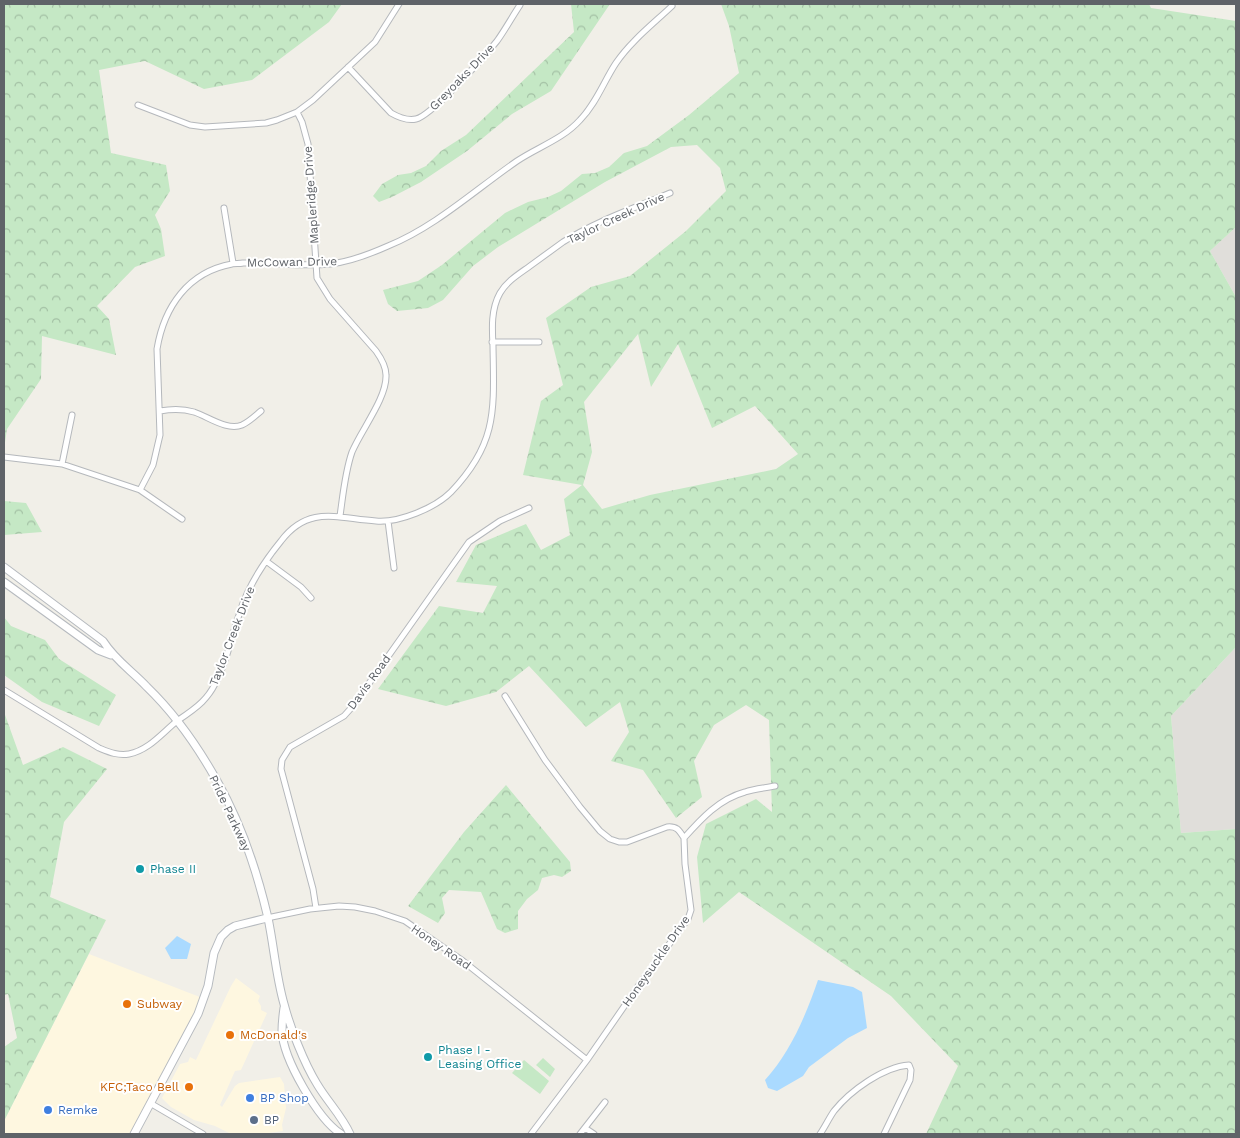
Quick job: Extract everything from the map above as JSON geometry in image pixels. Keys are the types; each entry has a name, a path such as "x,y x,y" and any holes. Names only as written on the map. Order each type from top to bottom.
{"main road":[{"name":"Pride Parkway","path":"4,567 103,641 111,655 148,687 178,721 203,757 232,811 251,860 267,918 284,1005 307,1066 325,1097 345,1122 350,1134"},
{"name":"Pride Parkway","path":"4,582 98,650 111,655"},
{"path":"134,1134 204,999 212,972 214,953 221,937 235,926 267,918"},
{"name":"Pride Parkway","path":"284,1005 282,1032 294,1067 305,1090 324,1118 341,1134"}],"street":[{"path":"138,106 190,125 205,127 266,123 287,117 313,100 378,37 400,4"},
{"name":"Greyoaks Drive","path":"348,67 390,113 398,117 417,119 432,110 487,53 520,5"},
{"name":"McCowan Drive","path":"140,490 153,465 160,435 157,348 159,335 167,314 180,293 206,273 233,263 330,264 350,260 409,237 518,160 569,130 588,111 617,62 632,44 672,6"},
{"name":"Mapleridge Drive","path":"297,112 308,144 317,278 324,291 376,351 385,367 387,376 382,396 358,440 348,466 340,516"},
{"name":"Taylor Creek Drive","path":"4,690 99,748 120,754 142,750 202,702 215,684 226,658 243,602 256,576 282,538 294,527 304,521 317,517 340,516 377,522 388,521 418,512 445,497 472,466 481,451 492,419 494,397 493,311 501,292 516,276 564,242 586,230 670,193"},
{"path":"224,208 233,263"},
{"path":"492,342 539,342"},
{"path":"160,411 182,410 193,412 231,426 246,423 261,411"},
{"path":"62,464 72,415"},
{"path":"4,457 62,464 140,490 182,519"},
{"name":"Davis Road","path":"316,908 313,889 281,769 282,760 290,747 344,716 354,706 469,542 500,521 529,508"},
{"path":"388,521 394,568"},
{"path":"266,561 301,586 311,598"},
{"path":"505,696 545,760 580,807 600,831 610,839 627,842 667,826 678,828 684,838 703,818 728,798 748,790 775,786"},
{"name":"Honeysuckle Drive","path":"531,1134 587,1060 636,988 688,919 691,910 685,864 684,838"},
{"name":"Honey Road","path":"267,918 316,908 356,907 405,921 463,962 587,1060"},
{"path":"820,1134 835,1111 855,1090 884,1072 909,1065 911,1070 910,1080 884,1134"},
{"path":"580,1134 605,1102"},
{"path":"150,1103 203,1134"},
{"path":"585,1128 594,1134"}],"shaded area":[{"path":"1236,227 1236,297 1210,251"},
{"path":"1236,647 1236,829 1181,833 1171,716"},
{"path":"89,954 205,999 134,1134 4,1134 4,1121"},
{"path":"236,978 260,996 258,1001 261,1010 267,1013 241,1070 235,1071 220,1105 222,1107 235,1086 239,1083 280,1077 284,1084 286,1108 282,1125 283,1131 261,1134 231,1134 215,1126 194,1120 171,1107 162,1098 180,1064 188,1062 190,1057 196,1060"}],"green space":[{"path":"4,4 342,4 329,22 252,80 204,89 145,61 99,70 111,153 166,165 170,191 155,215 161,229 165,256 135,267 97,306 109,319 116,355 42,336 41,379 7,429 4,449"},
{"path":"571,4 610,4 551,91 512,114 467,151 421,182 379,202 373,196 382,184 398,175 411,173 426,166 441,151 466,135 574,32"},
{"path":"721,4 1149,4 1151,8 1236,21 1236,227 1210,251 1236,297 1236,647 1171,716 1181,833 1236,829 1236,1134 926,1134 958,1066 891,996 739,892 703,923 697,857 706,824 756,799 772,812 769,720 746,705 714,725 694,761 702,797 676,818 643,770 611,761 629,732 620,702 586,727 529,666 496,692 446,706 378,689 439,606 483,613 497,586 456,582 476,545 526,524 541,550 570,535 564,499 582,485 523,475 541,401 563,385 546,318 591,287 630,276 686,231 726,191 720,168 697,145 671,147 605,182 498,247 473,266 443,300 428,308 397,311 388,304 383,290 418,281 442,265 505,213 528,202 548,197 561,191 582,174 595,173 609,167 624,153 647,146 689,115 739,73 729,26","holes":["638,334 651,387 678,344 712,428 755,406 798,454 776,469 650,495 602,509 583,485 592,452 584,402"]},
{"path":"4,501 26,503 42,532 4,535"},
{"path":"4,617 11,626 45,640 59,659 116,695 99,726 42,702 4,675"},
{"path":"4,712 23,765 63,747 107,769 64,822 50,897 106,920 4,1121 4,1047 17,1038 8,994 4,995"},
{"path":"506,785 570,862 571,871 562,877 554,875 542,878 538,890 527,899 518,911 518,929 505,933 497,929 481,892 449,890 442,898 445,913 438,923 408,906 464,832"},
{"path":"543,1058 555,1069 550,1077 536,1065"},
{"path":"524,1060 549,1081 540,1094 512,1073"}],"water":[{"path":"177,936 191,944 187,959 171,959 165,948"},
{"path":"818,980 853,987 862,992 867,1028 848,1038 809,1067 803,1076 777,1091 768,1088 765,1080 790,1046"}],"place":[{"name":"Phase II","path":"140,869"},
{"name":"Subway","path":"127,1004"},
{"name":"McDonald's","path":"230,1035"},
{"name":"Phase I - Leasing Office","path":"428,1057"},
{"name":"KFC;Taco Bell","path":"189,1087"},
{"name":"BP Shop","path":"250,1098"},
{"name":"Remke","path":"48,1110"},
{"name":"BP","path":"254,1120"}]}
